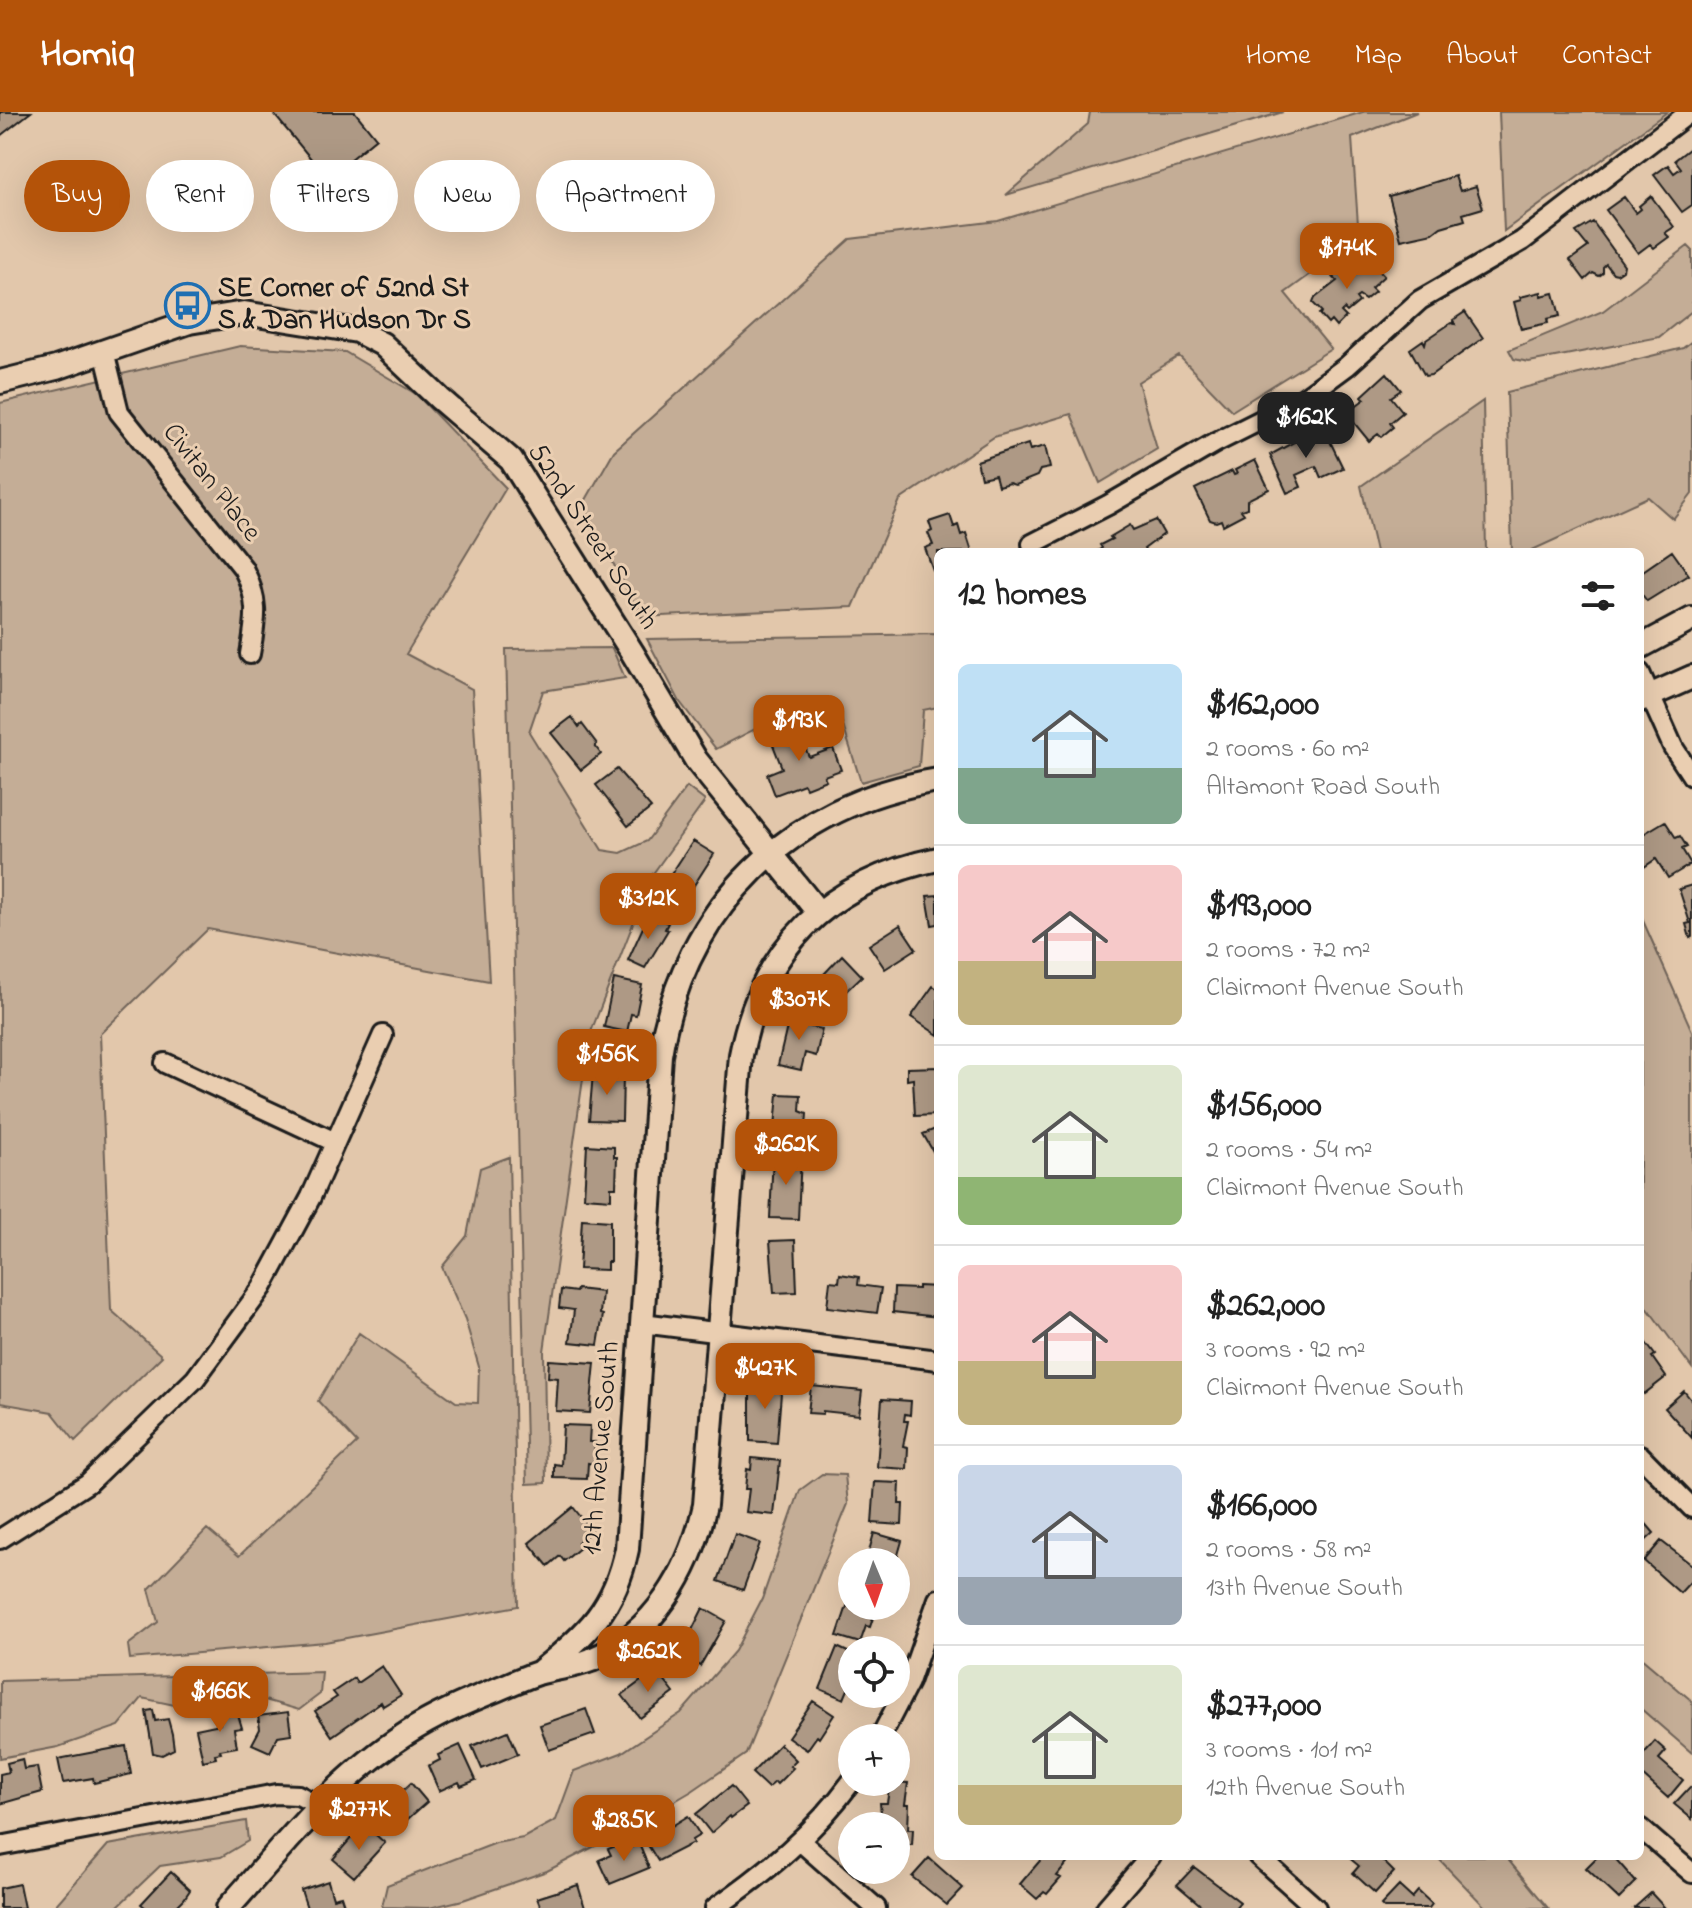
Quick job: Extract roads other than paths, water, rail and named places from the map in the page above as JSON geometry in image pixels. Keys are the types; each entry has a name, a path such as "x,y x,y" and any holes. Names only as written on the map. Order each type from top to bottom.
{"street":[{"path":"1032,544 1108,505 1215,443 1301,400 1347,366 1420,300 1522,241 1690,112"},
{"name":"52nd Street South","path":"0,382 189,322 244,313 357,331 382,344 511,460 696,760 818,912"},
{"name":"Civitan Place","path":"104,351 119,412 243,568 254,589 257,611 250,654"},
{"path":"1644,645 1692,619"},
{"path":"1692,677 1645,698 1692,776"},
{"path":"642,1323 660,1055 671,1003 690,954 733,890 770,854 810,825 853,803 934,781"},
{"path":"721,1333 741,1055 757,999 772,967 818,912 876,877 934,860"},
{"path":"0,1539 88,1483 195,1379 262,1288 311,1197 383,1035"},
{"path":"165,1063 335,1142"},
{"name":"12th Avenue South","path":"537,1673 575,1644 599,1618 623,1568 627,1549 642,1323 934,1360"},
{"name":"12th Avenue South","path":"228,1908 320,1806 364,1763 426,1722 537,1673 574,1666 618,1646 657,1610 682,1574 692,1552 705,1505 721,1333"},
{"path":"1644,1459 1692,1508"},
{"path":"887,1724 909,1682 934,1610"},
{"path":"0,1846 276,1794 298,1795 320,1806"},
{"path":"715,1908 771,1867 800,1841 839,1796"},
{"path":"1644,1831 1692,1873"},
{"path":"800,1841 876,1908"},
{"path":"1106,1908 1148,1860"},
{"path":"1262,1860 1316,1908"}],"place":[{"name":"SE Corner of 52nd St S & Dan Hudson Dr S","path":"187,305"}]}
